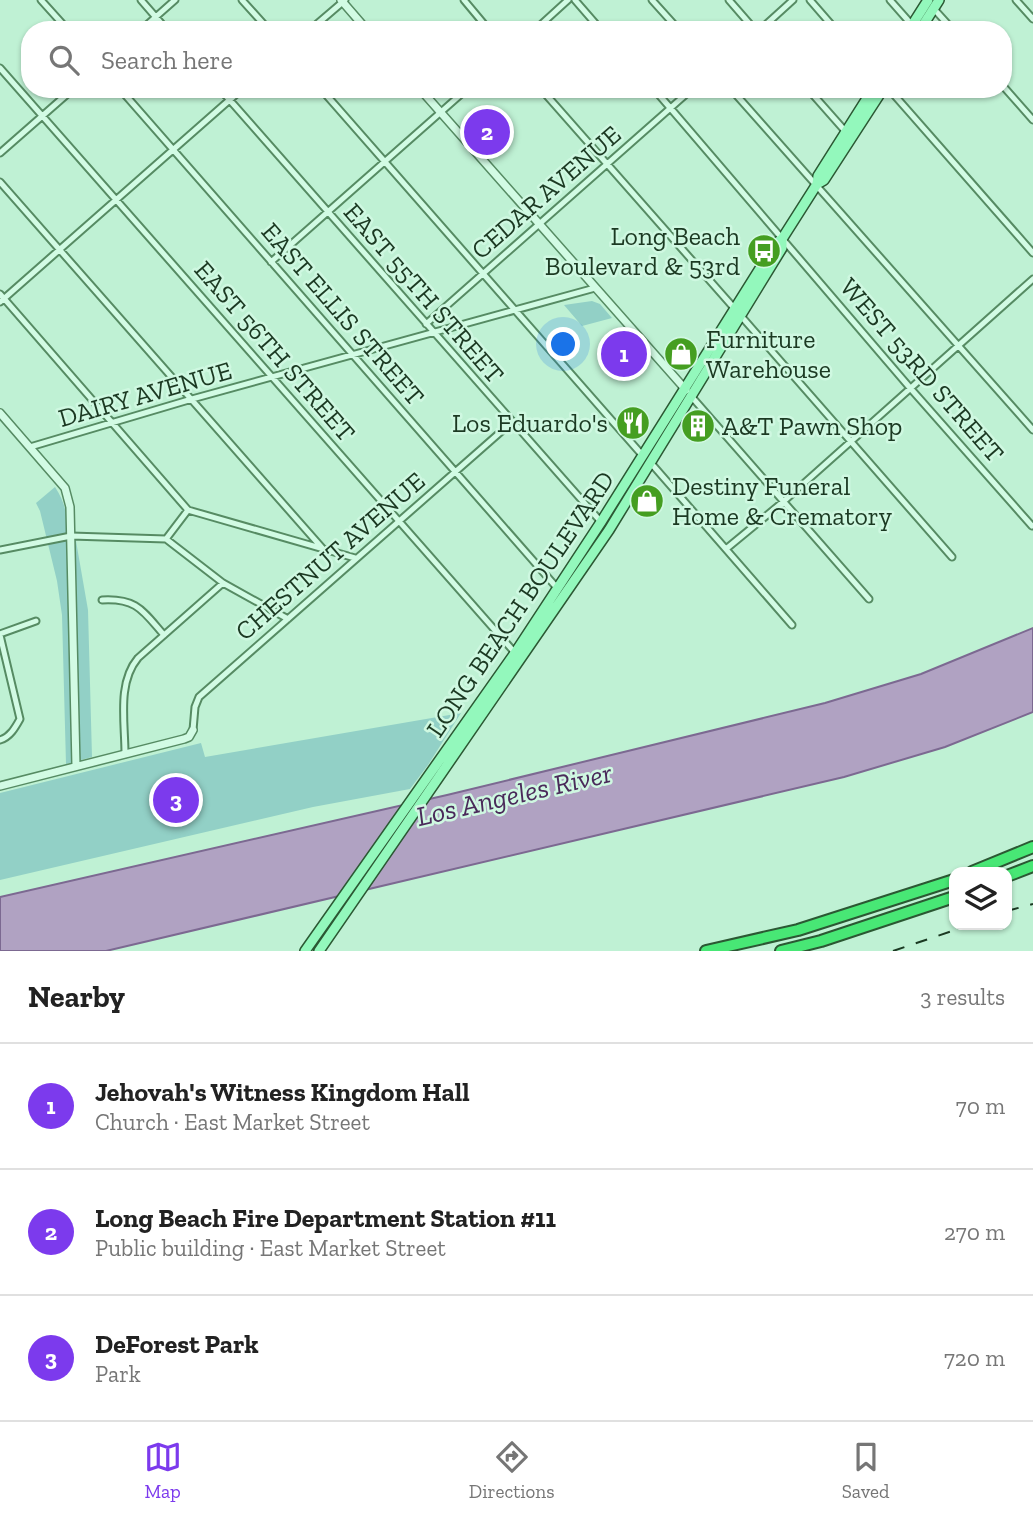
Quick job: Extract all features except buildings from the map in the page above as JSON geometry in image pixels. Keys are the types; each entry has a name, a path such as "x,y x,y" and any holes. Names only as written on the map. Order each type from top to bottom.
{"highway":[{"path":"985,867 1033,848"},
{"path":"1012,874 1033,866"},
{"path":"706,951 798,930 949,882"},
{"path":"781,951 821,941 949,899"}],"main road":[{"path":"919,21 932,2"},
{"name":"LONG BEACH BOULEVARD","path":"305,951 336,916 518,656 565,596 609,530 734,308 817,184 818,176 867,98"},
{"name":"LONG BEACH BOULEVARD","path":"817,184 824,180 877,98"},
{"name":"LONG BEACH BOULEVARD","path":"688,392 741,316 782,248 782,239"},
{"name":"LONG BEACH BOULEVARD","path":"518,656 557,588 647,459"},
{"name":"LONG BEACH BOULEVARD","path":"319,951 336,916"}],"street":[{"path":"41,0 60,21"},
{"path":"141,0 159,21"},
{"path":"151,21 175,0"},
{"path":"242,0 261,21"},
{"path":"464,0 482,21"},
{"path":"545,21 568,0"},
{"path":"575,0 593,21"},
{"path":"652,0 671,21"},
{"path":"729,0 749,21"},
{"path":"768,21 793,0"},
{"path":"810,0 828,21"},
{"path":"890,0 908,21"},
{"path":"1016,0 1033,19"},
{"path":"320,21 343,1 360,21"},
{"path":"932,2 946,21"},
{"name":"EAST 56TH STREET","path":"0,68 21,92"},
{"path":"1012,96 1033,120"},
{"name":"EAST 56TH STREET","path":"26,98 518,656"},
{"path":"0,153 63,98"},
{"name":"EAST ELLIS STREET","path":"128,98 565,596"},
{"path":"231,98 1,298 188,510 355,558"},
{"path":"329,98 792,625"},
{"path":"429,98 869,599"},
{"path":"271,262 457,98"},
{"path":"549,98 734,308"},
{"name":"WEST 53RD STREET","path":"662,98 1032,526"},
{"name":"CEDAR AVENUE","path":"426,324 682,98"},
{"path":"740,98 1033,430"},
{"path":"816,98 846,132"},
{"path":"897,98 1030,245 1033,253"},
{"name":"EAST 55TH STREET","path":"229,100 512,422 617,537"},
{"path":"0,182 323,549"},
{"path":"726,549 783,502 1033,279"},
{"name":"DAIRY AVENUE","path":"30,447 192,399 596,288"},
{"path":"741,316 952,557"},
{"path":"0,413 65,488 70,507 76,766"},
{"name":"CHESTNUT AVENUE","path":"193,730 195,707 199,697 512,422"},
{"path":"166,539 188,510"},
{"path":"0,550 71,536 166,539 223,583 288,619"},
{"path":"125,754 124,688 127,675 138,658 223,583"},
{"path":"102,600 124,600 136,605 164,635"},
{"path":"0,740 6,739 20,719 0,634 36,621"},
{"path":"0,786 189,737 193,730"}],"shaded area":[{"path":"592,301 600,304 612,318 582,326 564,305"},
{"path":"55,487 65,507 66,530 76,541 88,610 92,757 66,764 62,615 57,581 36,503"},
{"path":"461,713 410,789 313,807 0,880 0,793 201,743 205,757"}],"water":[{"name":"Los Angeles River","path":"1033,628 1033,712 945,747 844,777 106,951 0,951 0,897 447,795 825,703 921,674"}],"railway":[{"path":"1012,910 1033,904"},
{"path":"893,951 955,930"}],"place":[{"name":"Long Beach Fire Department Station #11","path":"487,132"},
{"name":"Long Beach Boulevard & 53rd","path":"764,251"},
{"name":"Jehovah's Witness Kingdom Hall","path":"624,354"},
{"name":"Furniture Warehouse","path":"681,354"},
{"name":"Los Eduardo's","path":"633,423"},
{"name":"A&T Pawn Shop","path":"698,426"},
{"name":"Destiny Funeral Home & Crematory","path":"647,501"},
{"name":"DeForest Park","path":"176,800"}]}
